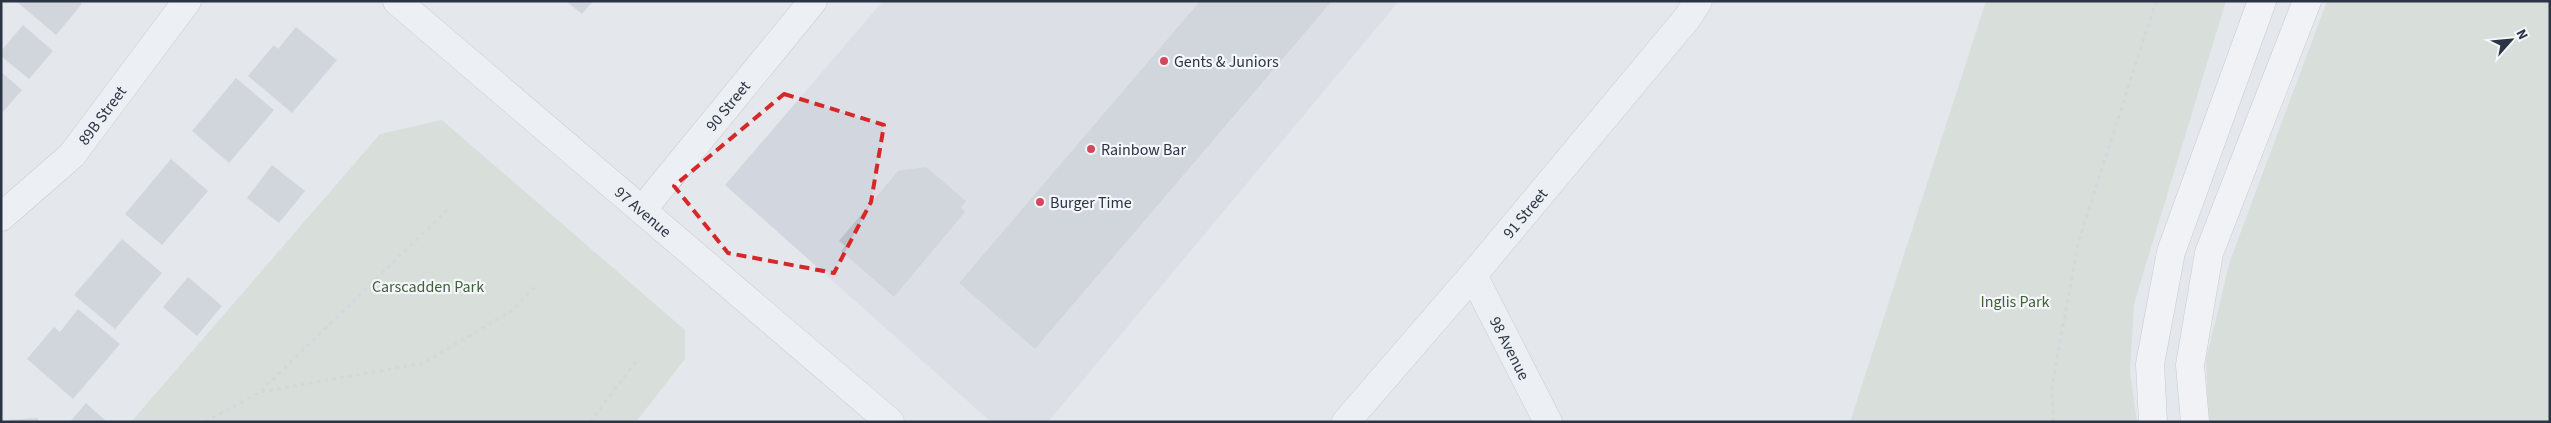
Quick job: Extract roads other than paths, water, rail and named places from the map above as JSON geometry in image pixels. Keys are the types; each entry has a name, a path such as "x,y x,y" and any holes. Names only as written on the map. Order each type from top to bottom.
{"main road":[{"path":"2153,422 2150,364 2171,252 2262,1"},
{"path":"2195,422 2190,365 2209,253 2307,1"}],"street":[{"name":"89B Street","path":"1,217 72,156 187,1"},
{"name":"97 Avenue","path":"397,1 890,422"},
{"name":"90 Street","path":"642,210 813,1"},
{"name":"91 Street","path":"1346,422 1473,275 1688,18 1698,1"},
{"name":"98 Avenue","path":"1473,275 1548,422"}],"place":[{"name":"Gents & Juniors","path":"1164,61"},
{"name":"Rainbow Bar","path":"1091,149"},
{"name":"Burger Time","path":"1040,202"}],"park label":[{"name":"Carscadden Park","path":"428,286"},
{"name":"Inglis Park","path":"2015,301"}]}
